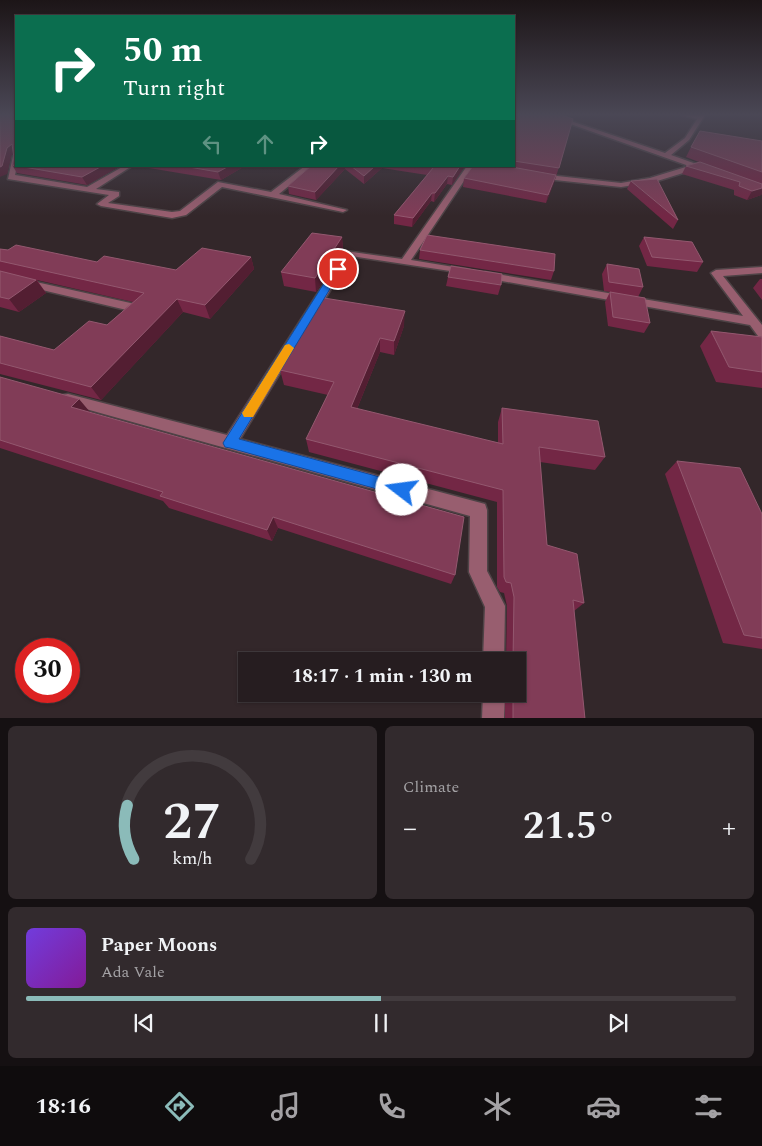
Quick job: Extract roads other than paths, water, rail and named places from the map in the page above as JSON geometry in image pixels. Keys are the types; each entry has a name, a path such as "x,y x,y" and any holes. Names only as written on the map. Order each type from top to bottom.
{"street":[{"path":"649,149 716,173"},
{"path":"668,155 676,149"},
{"path":"15,160 11,177 116,194 101,204 172,215 183,213 221,184 343,210"},
{"path":"532,175 586,183 621,185 651,180 697,166"},
{"path":"88,190 127,167"},
{"path":"273,195 309,167"},
{"path":"405,262 470,167"},
{"path":"230,443 348,253 754,322"},
{"path":"762,270 716,272 762,333"},
{"path":"0,278 136,308"},
{"path":"58,396 479,510 478,572 495,606 494,652"},
{"path":"493,718 494,702"}]}
